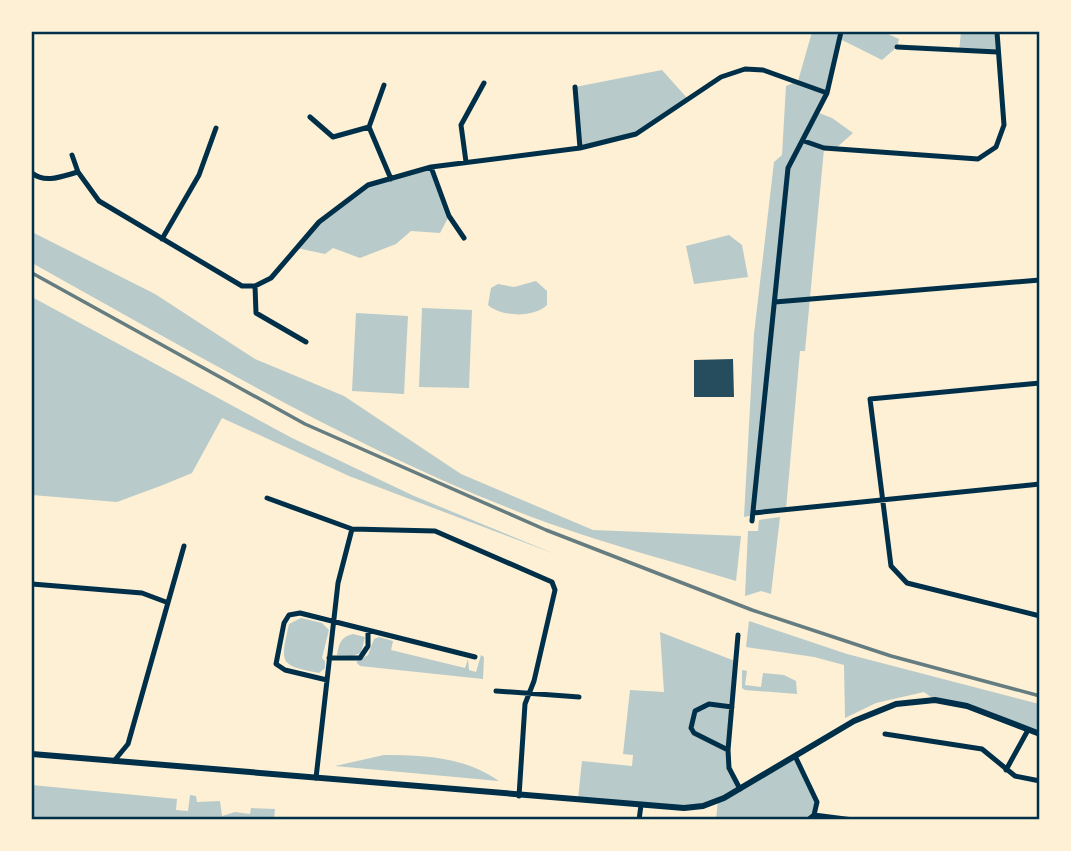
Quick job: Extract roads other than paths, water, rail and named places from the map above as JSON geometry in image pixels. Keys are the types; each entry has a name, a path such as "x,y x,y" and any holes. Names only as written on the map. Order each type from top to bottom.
{"street":[{"path":"752,521 788,168 827,93 841,32"},
{"path":"804,141 824,148 978,159 996,147 1004,125 997,32"},
{"path":"897,47 997,52"},
{"path":"72,155 78,172 99,201 242,286 255,286 271,278 319,222 368,185 430,167 580,148 636,134 721,77 745,69 762,70 827,93"},
{"path":"466,162 461,125 484,83"},
{"path":"384,85 369,127 391,179"},
{"path":"575,87 580,148"},
{"path":"310,117 333,137 369,127"},
{"path":"162,239 198,175 216,128"},
{"path":"430,167 449,216 464,238"},
{"path":"32,173 37,177 53,179 78,172"},
{"path":"775,302 1040,280"},
{"path":"255,286 256,313 306,342"},
{"path":"1040,383 870,399 891,566 907,583 1040,616"},
{"path":"753,513 1040,484"},
{"path":"267,498 352,529 435,531 552,582 555,590 525,704 519,796"},
{"path":"316,778 338,583 352,529"},
{"path":"114,761 128,744 184,546"},
{"path":"32,584 142,593 166,602"},
{"path":"327,680 285,670 276,664 289,615 300,613 475,657"},
{"path":"329,658 360,658 368,646 369,630"},
{"path":"738,635 728,750 729,768 740,789"},
{"path":"496,691 579,697"},
{"path":"32,754 519,796 641,805 703,806 796,758 877,709 914,701 935,700 967,706 1040,734"},
{"path":"728,750 694,733 691,722 695,711 709,704 732,707"},
{"path":"1006,769 1028,730"},
{"path":"885,734 982,749 1015,776 1040,781"},
{"path":"796,758 817,802 811,818 853,820"},
{"path":"639,820 641,805"}],"railway":[{"path":"32,273 305,424 546,530 752,610 891,656 1040,696"}]}
